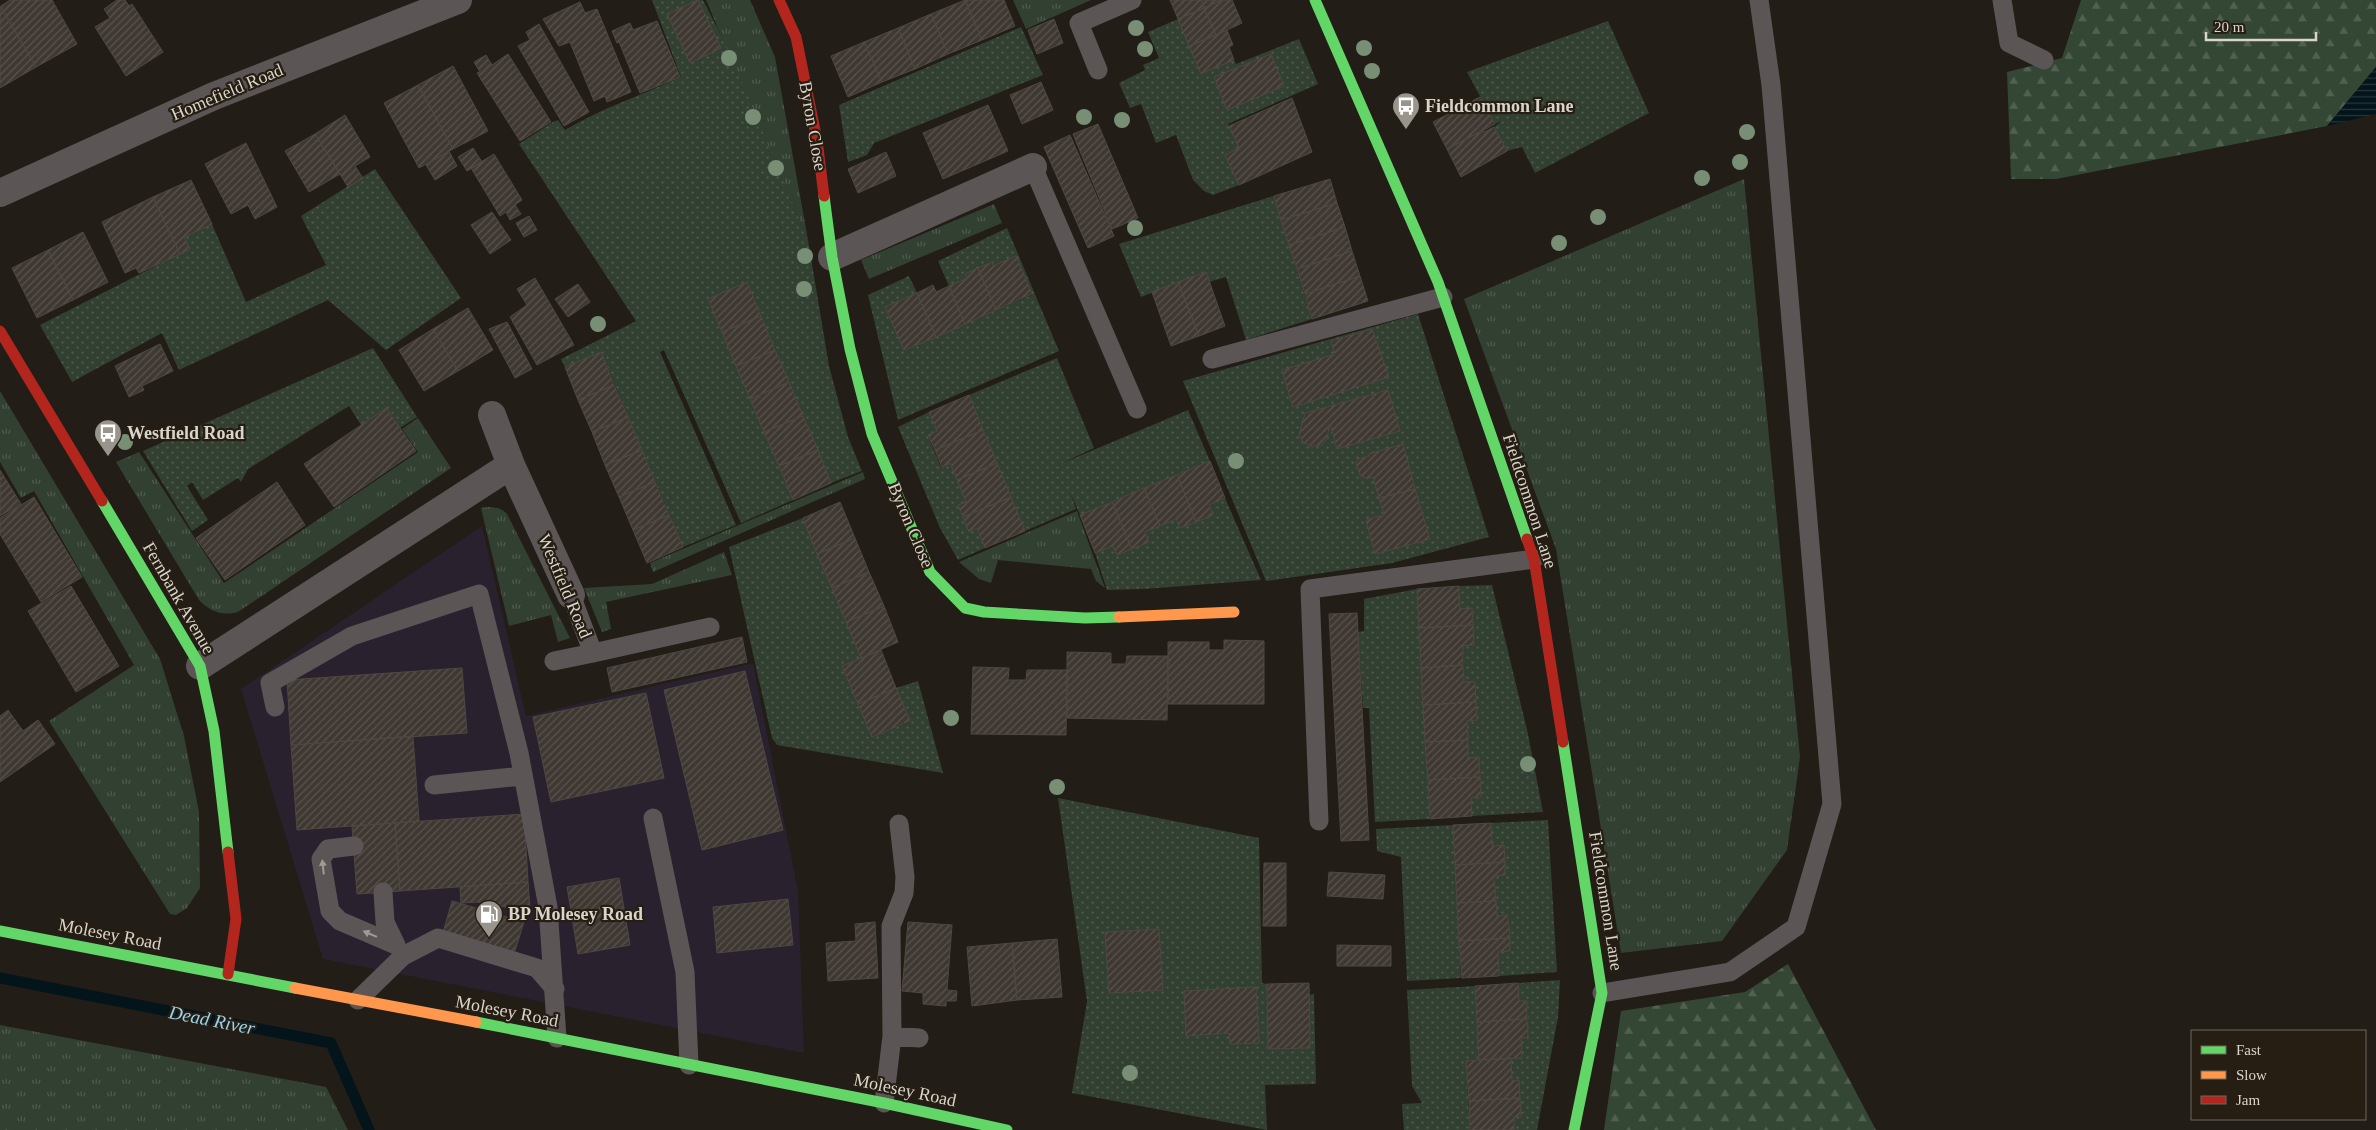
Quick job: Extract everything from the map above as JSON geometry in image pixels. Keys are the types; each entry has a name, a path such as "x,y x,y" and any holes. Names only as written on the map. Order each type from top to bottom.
{"street":[{"name":"Homefield Road","path":"0,193 214,96 458,0"},
{"name":"Byron Close","path":"779,0 796,37 817,140 832,257 850,349 872,434 930,572 965,608 984,612 1085,618 1234,612"},
{"name":"Fieldcommon Lane","path":"1315,0 1443,297 1534,559 1602,993 1574,1130"},
{"path":"832,257 1033,167"},
{"name":"Fernbank Avenue","path":"0,331 200,666 214,730 236,919 228,974"},
{"name":"Westfield Road","path":"492,415 511,465 571,595"},
{"path":"200,666 511,465"},
{"name":"Molesey Road","path":"0,931 557,1038 884,1103 1007,1130"}],"lane":[{"path":"1098,70 1078,23 1132,0"},
{"path":"1602,993 1730,972 1796,927 1832,804 1771,85 1759,0"},
{"path":"2002,0 2009,43 2044,60"},
{"path":"1033,167 1137,409"},
{"path":"1212,360 1443,297"},
{"path":"1319,821 1310,590 1534,559"},
{"path":"275,707 270,683 352,636 479,594 524,776 548,906 557,1038"},
{"name":"Westfield Road","path":"571,595 593,653 710,627"},
{"path":"554,661 593,653"},
{"path":"434,784 524,776"},
{"path":"653,818 685,972 689,1065"},
{"path":"884,1103 892,1036 891,926 904,893 905,876 899,824"},
{"path":"354,846 328,849 321,859 330,912 340,921 400,950"},
{"path":"383,892 385,922 400,950"},
{"path":"358,1000 400,950 438,938 536,968 554,989"},
{"path":"892,1036 919,1038"}],"shaded area":[{"path":"2376,67 2376,114 2327,126"},
{"path":"482,526 526,716 753,663 798,891 804,1053 323,959 241,689"}],"green space":[{"path":"652,0 703,0 728,49 808,240 829,366 848,437 862,471 831,483 747,282 708,299 793,500 741,523 664,350 660,352 736,525 683,547 601,352 565,367 561,359 636,321 519,144 553,122 558,120 565,130 608,108 681,77"},
{"path":"706,0 750,0 775,57 808,240"},
{"path":"1013,0 1091,0 1026,29"},
{"path":"2081,0 2376,0 2376,67 2327,126 2056,179 2011,179 2007,72 2062,58"},
{"path":"1178,19 1234,60 1236,64 1299,39 1318,84 1228,124 1239,148 1225,155 1239,185 1213,195 1204,191 1193,180 1176,135 1156,143 1141,104 1130,108 1119,83 1145,70 1143,65 1159,58 1148,32"},
{"path":"1608,21 1649,113 1535,173 1522,147 1507,151 1494,127 1502,121 1495,124 1467,72"},
{"path":"1021,27 1043,75 874,143 867,155 848,162 839,105"},
{"path":"375,169 461,298 386,350 328,300 179,370 162,333 72,382 40,325 189,249 184,237 212,224 246,302 326,265 301,216"},
{"path":"1744,179 1800,757 1787,850 1722,941 1621,953 1556,549 1464,299"},
{"path":"1274,196 1312,319 1246,340 1226,277 1209,282 1205,272 1141,297 1119,244"},
{"path":"994,204 1002,223 869,279 861,260"},
{"path":"1007,228 1059,351 898,420 868,295 909,276 917,293 885,307 905,350 1032,295 1016,256 993,266 992,262 965,274 967,278 949,286 938,261"},
{"path":"1418,314 1489,537 1392,563 1266,581 1183,381","holes":["1388,390 1400,431 1338,449 1331,427 1325,440 1317,446 1308,445 1299,435 1305,413","1415,489 1430,539 1375,554 1366,520 1384,515 1379,498"]},
{"path":"373,348 417,417 400,428 386,408 361,425 349,406 248,469 241,482 238,478 203,500 192,482 187,486 208,520 192,531 143,451"},
{"path":"1057,358 1094,448 1058,465 1188,410 1210,461 1080,515 1070,492 1076,509 1025,531 969,395"},
{"path":"0,391 160,659 184,736 199,812 200,888 187,908 176,915 170,914 49,721 134,665 34,491 21,498 0,462"},
{"path":"929,412 937,431 928,436 941,467 950,463 966,502 958,505 969,532 977,528 985,548 958,560 940,528 898,427"},
{"path":"418,418 451,468 238,612 227,614 208,608 199,600 116,462 139,452 224,583 418,452 402,429"},
{"path":"863,472 865,479 653,572 650,563"},
{"path":"1225,498 1261,580 1107,590 1095,553 1113,546 1117,555 1149,542 1145,532 1176,519 1180,528 1213,515 1209,505"},
{"path":"481,508 495,508 507,514 570,638 558,642 551,615 509,626"},
{"path":"1077,511 1105,588 1096,581 1091,569 998,560 991,583 979,579 959,562"},
{"path":"803,518 861,658 842,666 872,737 910,722 896,688 918,681 943,773 777,745 772,738 729,547"},
{"path":"724,552 732,575 606,602 611,629 602,632 584,588 652,584"},
{"path":"1492,585 1528,734 1543,812 1472,816 1471,798 1481,797 1479,758 1468,758 1467,721 1477,720 1475,682 1464,682 1463,646 1473,625 1472,608 1460,609 1459,586"},
{"path":"1417,589 1430,819 1375,822 1369,708 1363,708 1358,632 1364,631 1364,599"},
{"path":"1058,798 1259,838 1262,983 1267,984 1268,1049 1310,1048 1309,995 1314,994 1316,1084 1265,1085 1267,1130 1072,1093 1087,1001"},
{"path":"1548,820 1557,972 1499,976 1498,952 1510,951 1509,915 1497,916 1494,876 1505,875 1504,845 1492,846 1491,823"},
{"path":"1453,825 1461,978 1407,981 1401,857 1377,851 1376,829"},
{"path":"1788,964 1876,1130 1604,1130 1621,1011 1745,992"},
{"path":"1560,980 1558,1017 1537,1130 1514,1130 1514,1117 1521,1117 1518,1080 1512,1081 1511,1058 1522,1058 1521,1038 1528,1037 1527,1001 1519,1001 1518,983"},
{"path":"1475,986 1479,1060 1466,1061 1470,1130 1404,1130 1402,1104 1422,1103 1412,1086 1407,990"},
{"path":"0,1025 326,1087 348,1130 0,1130"}],"building":[{"path":"10,0 52,0 77,44 36,67 1,6"},
{"path":"117,0 125,0 129,6 132,4 163,52 126,76 95,27 110,18 104,9"},
{"path":"698,0 721,48 690,63 667,14"},
{"path":"965,0 1004,0 1015,26 982,40"},
{"path":"965,0 982,40 948,54 931,14"},
{"path":"1170,0 1201,0 1204,8 1178,19"},
{"path":"1201,0 1222,0 1204,8"},
{"path":"1222,0 1232,0 1242,23 1216,35 1204,8"},
{"path":"580,2 585,13 597,9 631,92 607,102 605,96 594,101 570,42 559,46 543,19"},
{"path":"0,6 36,67 0,88"},
{"path":"1204,8 1216,35 1189,46 1178,19"},
{"path":"931,14 948,54 915,69 898,28"},
{"path":"1054,19 1063,43 1037,54 1028,30"},
{"path":"657,21 680,77 640,93 619,42 617,43 612,31 630,23 633,30"},
{"path":"539,24 589,112 564,126 518,46 530,40 526,32"},
{"path":"898,28 915,69 882,82 864,42"},
{"path":"1227,30 1233,45 1229,47 1234,60 1201,74 1189,46"},
{"path":"864,42 882,82 848,97 831,56"},
{"path":"508,54 551,122 520,141 477,73 480,72 474,62 486,55 492,65"},
{"path":"1271,54 1284,86 1227,110 1214,77"},
{"path":"453,66 488,131 453,149 418,85"},
{"path":"1041,82 1053,110 1022,124 1010,95"},
{"path":"418,85 453,149 419,168 384,103"},
{"path":"1480,97 1495,124 1447,149 1433,122"},
{"path":"1292,98 1312,152 1239,185 1225,155 1239,148 1229,126"},
{"path":"988,105 1008,151 943,179 923,133"},
{"path":"345,115 370,157 355,166 363,178 348,187 315,134"},
{"path":"1098,124 1138,218 1112,229 1073,134"},
{"path":"1494,127 1507,151 1461,177 1447,149 1483,130 1484,132"},
{"path":"315,134 340,174 309,192 285,151"},
{"path":"1070,135 1114,236 1088,248 1044,147"},
{"path":"246,143 277,207 255,219 248,205 231,214 205,164"},
{"path":"473,148 482,162 467,171 458,157"},
{"path":"449,151 457,166 435,180 426,165"},
{"path":"886,152 896,176 858,193 848,169"},
{"path":"494,154 522,200 515,205 521,214 510,220 506,212 500,216 471,168"},
{"path":"1330,179 1337,203 1281,220 1274,196"},
{"path":"191,180 212,224 184,237 190,249 180,254 153,197"},
{"path":"153,197 180,254 139,273 136,268 125,273 102,222"},
{"path":"1337,203 1345,227 1289,245 1281,220"},
{"path":"492,212 511,240 490,254 471,225"},
{"path":"529,216 537,230 524,237 516,223"},
{"path":"1345,227 1352,251 1297,269 1289,245"},
{"path":"83,232 108,282 73,300 48,250"},
{"path":"48,250 73,300 37,318 12,268"},
{"path":"1352,251 1360,276 1305,294 1297,269"},
{"path":"1016,256 1032,294 996,310 978,268 992,262 993,266"},
{"path":"978,268 996,310 965,324 949,286 967,278 965,274"},
{"path":"1206,272 1225,326 1199,336 1178,282"},
{"path":"1360,276 1368,301 1312,319 1305,294"},
{"path":"535,278 574,345 537,365 510,317 527,305 517,289"},
{"path":"747,282 761,316 722,332 708,299"},
{"path":"1178,282 1199,336 1171,346 1152,292"},
{"path":"578,284 590,302 568,317 555,299"},
{"path":"933,285 936,292 949,286 965,324 936,337 917,293"},
{"path":"917,293 936,337 904,350 885,307"},
{"path":"468,308 493,350 458,371 433,329"},
{"path":"761,316 775,350 736,366 722,332"},
{"path":"507,322 532,369 515,378 489,329"},
{"path":"433,329 458,371 424,391 399,350"},
{"path":"1372,329 1389,377 1293,407 1282,370 1335,354 1331,341"},
{"path":"160,344 173,371 142,386 144,390 129,397 115,366"},
{"path":"775,350 789,382 750,399 736,366"},
{"path":"601,352 614,385 578,400 565,367"},
{"path":"789,382 803,416 764,432 750,399"},
{"path":"614,385 628,417 592,432 578,400"},
{"path":"1388,390 1400,431 1337,449 1331,427 1329,428 1327,439 1321,445 1312,447 1304,443 1299,435 1305,413"},
{"path":"969,395 983,430 935,450 928,435 937,431 929,412"},
{"path":"386,408 416,451 334,507 304,464"},
{"path":"803,416 818,450 779,466 764,432"},
{"path":"628,417 642,450 605,465 592,432"},
{"path":"983,430 997,463 957,480 950,463 942,467 935,450"},
{"path":"1403,444 1415,489 1379,498 1373,477 1365,478 1360,475 1356,463 1358,459 1369,456 1369,454"},
{"path":"642,450 655,482 619,497 605,465"},
{"path":"818,450 831,483 793,500 779,466"},
{"path":"1210,461 1225,498 1209,505 1213,515 1196,522 1177,475"},
{"path":"997,463 1011,497 963,517 958,505 966,502 957,480"},
{"path":"0,470 21,504 0,516"},
{"path":"1177,475 1196,522 1180,528 1176,519 1160,526 1144,488"},
{"path":"277,482 305,525 225,580 196,538"},
{"path":"655,482 669,515 633,530 619,497"},
{"path":"1144,488 1160,526 1145,532 1149,542 1132,549 1112,502"},
{"path":"1415,489 1430,539 1375,554 1366,520 1384,515 1379,498"},
{"path":"34,497 82,577 41,602 0,534 0,518"},
{"path":"1011,497 1025,531 985,548 977,528 969,532 963,517"},
{"path":"840,502 855,538 817,554 803,518"},
{"path":"1112,502 1132,549 1117,555 1113,546 1095,553 1080,515"},
{"path":"669,515 683,547 647,563 633,530"},
{"path":"855,538 869,572 832,588 817,554"},
{"path":"869,572 884,606 846,622 832,588"},
{"path":"71,586 119,666 76,692 28,611"},
{"path":"1459,586 1460,609 1472,608 1473,625 1419,628 1417,589"},
{"path":"884,606 898,642 861,658 846,622"},
{"path":"1357,613 1369,840 1341,841 1329,614"},
{"path":"1473,625 1474,645 1463,646 1463,665 1421,668 1419,628"},
{"path":"742,637 747,662 612,692 607,668"},
{"path":"1224,640 1264,641 1264,704 1168,704 1168,642 1209,642 1209,650 1224,650"},
{"path":"881,650 896,688 858,704 842,666"},
{"path":"1067,652 1111,653 1111,664 1126,664 1127,656 1168,656 1167,720 1067,718"},
{"path":"1463,665 1464,682 1475,682 1476,702 1423,705 1421,668"},
{"path":"973,667 1009,668 1008,680 1026,680 1027,670 1067,670 1066,735 971,734"},
{"path":"462,668 467,733 291,745 287,680"},
{"path":"745,671 783,830 702,850 664,690"},
{"path":"896,688 910,721 872,737 858,704"},
{"path":"646,693 664,778 551,802 533,717"},
{"path":"1476,702 1477,720 1467,721 1468,740 1425,742 1423,705"},
{"path":"8,710 23,731 38,720 55,744 0,782 0,716"},
{"path":"413,736 419,821 297,830 291,745"},
{"path":"1468,740 1468,758 1479,757 1480,777 1428,780 1425,742"},
{"path":"1480,777 1481,797 1471,798 1472,816 1430,819 1428,780"},
{"path":"524,814 528,882 400,891 395,823"},
{"path":"395,823 400,891 357,894 352,826"},
{"path":"1491,823 1492,846 1504,845 1505,862 1455,865 1453,825"},
{"path":"1505,862 1505,875 1494,876 1496,901 1457,903 1455,865"},
{"path":"1264,863 1286,863 1286,926 1263,926"},
{"path":"1329,872 1385,875 1383,899 1327,896"},
{"path":"619,878 630,945 578,954 567,887"},
{"path":"528,882 530,908 516,909 477,902 461,903 460,887"},
{"path":"788,899 793,945 717,953 713,907"},
{"path":"452,901 524,922 513,957 442,936"},
{"path":"1496,901 1497,916 1508,915 1510,938 1459,941 1457,903"},
{"path":"875,922 878,978 828,981 826,943 856,941 855,924"},
{"path":"908,922 952,925 947,990 957,991 956,1001 946,1001 946,1006 923,1004 923,993 902,991"},
{"path":"1159,929 1163,990 1109,993 1105,932"},
{"path":"1510,938 1510,951 1498,952 1499,976 1462,978 1459,941"},
{"path":"1057,939 1062,997 1017,1000 1012,943"},
{"path":"1012,943 1017,1000 972,1006 967,947"},
{"path":"1337,945 1391,946 1391,966 1337,966"},
{"path":"1309,983 1310,1048 1268,1049 1267,984"},
{"path":"1518,983 1519,1001 1527,1001 1527,1019 1477,1022 1475,986"},
{"path":"1256,987 1259,1043 1230,1044 1229,1033 1186,1036 1184,991"},
{"path":"1527,1019 1528,1037 1521,1038 1522,1058 1479,1060 1477,1022"},
{"path":"1511,1058 1512,1081 1519,1080 1520,1098 1469,1101 1466,1061"},
{"path":"1520,1098 1521,1117 1514,1117 1514,1130 1470,1130 1469,1101"}],"waterway":[{"name":"Dead River","path":"0,978 331,1043 369,1130"}],"traffic: fast":[{"path":"1315,0 1438,282 1527,539"},
{"path":"824,196 832,257 850,349 872,434 930,572 965,608 984,612 1085,618 1119,617"},
{"path":"102,501 200,666 214,731 228,852"},
{"path":"1563,742 1602,993 1574,1130"},
{"path":"0,931 295,988"},
{"path":"476,1022 884,1103 1007,1130"}],"traffic: slow":[{"path":"1119,617 1234,612"},
{"path":"295,988 476,1022"}],"traffic: jam":[{"path":"779,0 796,37 817,140 824,196"},
{"path":"0,331 102,501"},
{"path":"1527,539 1534,559 1563,742"},
{"path":"228,852 236,919 228,974"}],"place":[{"name":"Fieldcommon Lane","path":"1406,130"},
{"name":"Westfield Road","path":"108,457"},
{"name":"BP Molesey Road","path":"489,938"}]}
